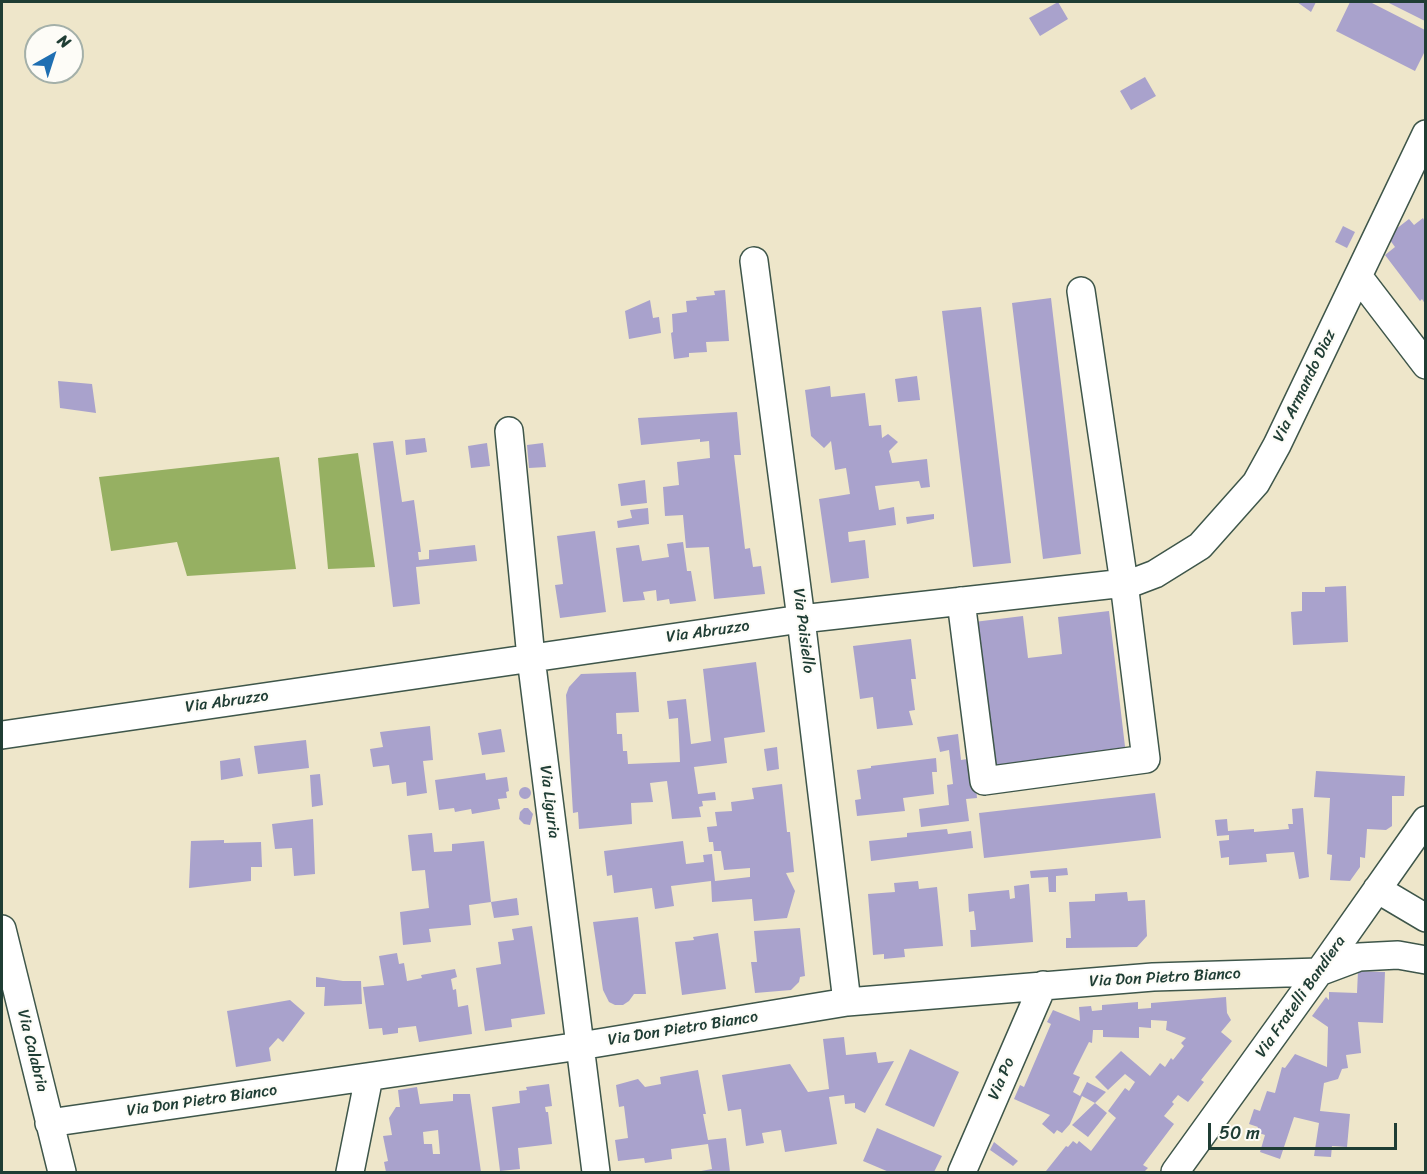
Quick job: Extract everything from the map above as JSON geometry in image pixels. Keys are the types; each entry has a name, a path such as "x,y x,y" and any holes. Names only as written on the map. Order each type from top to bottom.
{"street":[{"name":"Via Armando Diaz","path":"1124,583 1134,582 1155,574 1200,546 1256,483 1277,445 1425,134"},
{"name":"Via Paisiello","path":"754,261 801,619 847,1002"},
{"path":"1358,276 1425,365"},
{"path":"961,601 984,781 1146,759 1124,583 1081,291"},
{"name":"Via Liguria","path":"509,431 531,658 596,1173"},
{"name":"Via Abruzzo","path":"2,735 801,619 1124,583"},
{"name":"Via Fratelli Bandiera","path":"1175,1173 1425,820"},
{"path":"1377,889 1425,918"},
{"name":"Via Calabria","path":"2,929 62,1173"},
{"path":"1319,972 1359,957 1398,955 1425,960"},
{"name":"Via Don Pietro Bianco","path":"50,1123 580,1046 847,1002 1153,977 1319,972"},
{"name":"Via Po","path":"962,1173 1043,985"},
{"path":"350,1173 369,1077"}],"green space":[{"path":"358,453 375,567 328,569 318,458"},
{"path":"279,457 296,569 187,576 177,542 111,551 99,477"}],"building":[{"path":"1058,2 1068,19 1040,36 1029,18"},
{"path":"1297,2 1316,2 1311,12"},
{"path":"1350,2 1370,2 1425,30 1425,51 1415,71 1336,31"},
{"path":"1387,2 1425,2 1425,21"},
{"path":"1145,77 1156,96 1131,110 1120,91"},
{"path":"1423,218 1425,222 1425,304 1422,299 1420,301 1385,255 1395,247 1387,236 1409,219 1414,225"},
{"path":"1343,226 1355,232 1347,248 1335,242"},
{"path":"725,290 729,341 706,342 707,352 689,353 689,357 674,359 671,333 673,332 672,314 687,312 686,301 697,300 696,297 715,295 714,291"},
{"path":"1051,298 1081,554 1043,559 1012,303"},
{"path":"650,300 653,318 659,317 661,333 629,339 625,311"},
{"path":"981,307 1011,563 973,567 942,311"},
{"path":"917,376 920,400 898,402 895,379"},
{"path":"58,381 92,384 96,413 60,408"},
{"path":"830,386 831,397 865,393 869,426 881,425 882,438 888,434 898,442 889,451 892,463 927,459 930,487 921,488 919,481 875,486 879,510 894,507 896,525 848,532 849,542 865,540 869,578 831,583 819,499 850,494 846,468 835,470 831,441 824,448 811,436 805,390"},
{"path":"737,412 741,455 734,455 745,549 750,548 753,567 761,566 765,594 714,599 709,547 686,548 683,515 665,516 663,487 679,485 677,462 710,458 709,441 700,442 700,439 641,445 638,418"},
{"path":"425,438 427,452 406,455 405,440"},
{"path":"393,441 402,502 414,500 421,552 418,552 419,560 429,559 429,550 475,545 477,561 416,567 420,604 393,607 373,443"},
{"path":"487,443 490,466 471,468 468,446"},
{"path":"543,443 546,467 529,468 527,445"},
{"path":"645,480 647,503 621,506 618,484"},
{"path":"648,508 649,524 618,528 617,521 632,518 630,510"},
{"path":"934,514 934,519 907,524 906,517"},
{"path":"595,531 606,612 560,618 555,585 563,584 557,536"},
{"path":"683,542 687,571 691,571 696,601 670,604 669,599 657,601 656,590 643,592 645,600 623,602 616,548 639,545 642,561 669,557 667,544"},
{"path":"1346,586 1348,642 1293,645 1291,612 1302,611 1302,592 1325,592 1325,587"},
{"path":"1109,611 1126,755 992,770 974,622 1023,616 1028,658 1062,654 1058,617"},
{"path":"911,639 916,679 911,679 915,710 909,711 913,725 877,729 873,697 860,699 853,646"},
{"path":"756,662 765,732 724,738 727,763 694,767 698,794 715,792 716,800 702,801 703,806 699,807 701,817 672,819 667,781 650,783 653,802 631,803 632,824 579,829 578,812 573,813 566,695 569,687 581,674 636,672 639,712 616,713 617,734 622,734 623,751 627,751 628,764 680,762 678,718 669,719 667,701 686,699 691,744 711,741 703,669"},
{"path":"430,726 433,760 423,761 427,793 407,796 406,782 392,784 389,765 373,767 370,749 383,747 380,732"},
{"path":"501,729 505,752 482,755 478,733"},
{"path":"958,734 961,760 980,757 975,775 977,798 966,799 969,821 921,827 919,809 949,805 947,785 953,784 949,750 940,752 937,737"},
{"path":"306,740 309,768 258,774 254,746"},
{"path":"777,747 779,769 767,771 764,749"},
{"path":"240,758 243,776 221,780 220,761"},
{"path":"936,758 937,772 932,772 934,794 903,798 905,811 857,816 855,800 861,799 857,770 871,768 871,766"},
{"path":"1316,771 1405,776 1404,796 1392,796 1392,826 1386,830 1367,829 1365,858 1360,857 1360,867 1350,881 1330,880 1332,855 1327,854 1330,798 1314,797"},
{"path":"485,773 486,780 507,777 509,791 506,792 507,798 498,799 500,809 472,814 471,809 455,812 454,808 439,810 435,780"},
{"path":"320,774 323,805 312,807 310,775"},
{"path":"782,784 794,872 786,873 795,891 787,918 754,921 752,899 712,902 711,881 671,886 674,906 655,909 652,888 614,893 612,875 607,876 604,851 683,841 686,864 704,862 703,855 712,854 715,881 750,877 750,868 724,870 721,851 714,851 713,842 709,842 707,827 717,826 715,812 732,811 731,802 754,799 752,788"},
{"path":"527,787 530,788 530,798 523,799 520,798 519,791 520,788"},
{"path":"1155,793 1161,838 984,858 979,813"},
{"path":"528,808 533,814 530,825 524,824 519,819 520,812"},
{"path":"1303,808 1309,877 1299,879 1294,852 1266,854 1267,862 1229,865 1229,857 1221,858 1219,841 1229,840 1229,835 1217,836 1215,820 1227,819 1228,831 1254,829 1254,832 1289,829 1288,824 1293,824 1292,809"},
{"path":"313,819 315,874 294,876 292,848 275,849 272,824"},
{"path":"947,829 948,834 971,831 973,848 871,861 869,841 907,837 907,833"},
{"path":"432,833 434,852 452,851 452,844 484,841 491,902 469,905 471,925 429,929 431,942 403,945 400,912 429,908 425,870 412,871 408,835"},
{"path":"224,840 224,843 261,842 262,867 251,867 251,881 189,888 191,841"},
{"path":"1067,868 1068,875 1056,876 1056,892 1049,892 1048,877 1031,878 1030,871"},
{"path":"918,881 919,889 937,887 943,946 904,949 905,957 884,959 884,954 873,955 868,894 895,892 894,883"},
{"path":"1029,884 1033,942 971,947 970,930 976,930 974,911 969,912 968,894 1009,890 1010,899 1015,898 1014,886"},
{"path":"1127,892 1128,901 1145,900 1147,936 1137,947 1066,948 1066,938 1071,938 1069,902 1095,901 1095,894"},
{"path":"517,898 519,915 494,918 491,902"},
{"path":"638,917 646,994 634,994 623,1005 615,1005 609,1002 603,990 593,922"},
{"path":"532,926 545,1014 511,1019 512,1027 485,1031 476,968 501,964 498,942 514,940 512,929"},
{"path":"800,928 805,976 800,977 799,982 791,990 755,993 751,962 757,962 754,931"},
{"path":"718,933 726,989 682,995 675,942 694,940 693,937"},
{"path":"397,953 399,964 404,963 407,981 422,978 421,975 455,969 457,977 451,979 453,990 456,989 458,1007 468,1005 472,1034 419,1042 416,1026 398,1028 398,1033 383,1035 382,1028 369,1029 363,987 384,985 379,956"},
{"path":"1358,971 1385,972 1383,1023 1358,1022 1361,1053 1346,1055 1348,1068 1342,1069 1338,1079 1324,1083 1320,1111 1350,1114 1347,1147 1332,1146 1331,1157 1314,1156 1319,1123 1294,1117 1280,1159 1260,1152 1265,1135 1256,1132 1258,1127 1249,1124 1254,1109 1260,1111 1267,1091 1275,1093 1282,1067 1285,1068 1295,1054 1327,1067 1328,1027 1312,1016 1326,997 1329,1000 1329,992 1357,993"},
{"path":"316,977 361,981 362,1004 324,1006 325,987 316,987"},
{"path":"1226,997 1227,1013 1231,1020 1221,1032 1232,1041 1201,1080 1204,1082 1188,1102 1178,1095 1172,1102 1174,1104 1164,1116 1174,1124 1143,1165 1148,1168 1144,1172 1046,1171 1066,1146 1068,1147 1073,1141 1077,1144 1079,1141 1091,1151 1116,1118 1108,1111 1125,1088 1129,1091 1135,1082 1125,1074 1108,1090 1095,1077 1121,1051 1150,1076 1160,1063 1165,1067 1171,1058 1173,1060 1184,1046 1181,1043 1186,1038 1166,1030 1167,1021 1151,1020 1151,1028 1139,1027 1139,1038 1103,1037 1103,1030 1093,1030 1092,1043 1089,1042 1073,1074 1080,1077 1073,1092 1080,1096 1087,1082 1106,1092 1095,1103 1082,1096 1070,1124 1062,1133 1057,1130 1054,1134 1042,1124 1050,1115 1014,1099 1020,1085 1024,1087 1051,1024 1047,1022 1053,1010 1080,1021 1079,1007 1091,1006 1092,1011 1102,1010 1102,1005 1138,1002 1138,1009 1151,1008 1151,1003"},
{"path":"290,1000 305,1013 283,1042 278,1038 269,1048 271,1061 236,1067 227,1011"},
{"path":"844,1037 846,1055 876,1052 878,1063 894,1061 865,1113 855,1108 855,1103 845,1104 844,1095 829,1097 837,1144 785,1152 781,1130 762,1133 764,1143 746,1146 741,1109 728,1111 722,1075 790,1064 808,1092 829,1089 823,1039"},
{"path":"910,1049 959,1072 934,1127 885,1105"},
{"path":"698,1070 708,1140 726,1138 730,1172 696,1172 712,1169 708,1144 671,1149 672,1159 645,1163 644,1158 618,1161 615,1140 628,1138 624,1106 619,1107 616,1085 638,1079 645,1087 661,1084 660,1077"},
{"path":"549,1084 552,1106 545,1107 548,1112 552,1144 518,1148 520,1169 500,1171 492,1107 520,1103 519,1091 527,1090 526,1087"},
{"path":"417,1087 420,1104 453,1101 453,1094 470,1094 481,1172 386,1172 384,1162 388,1161 383,1136 392,1135 389,1118 396,1107 400,1107 398,1090","holes":["438,1130 440,1154 433,1154 432,1144 424,1144 423,1132"]},
{"path":"1095,1103 1107,1113 1088,1137 1072,1125"},
{"path":"877,1128 942,1156 934,1172 889,1172 863,1161"},
{"path":"994,1142 1018,1161 1013,1166 990,1150"}]}
